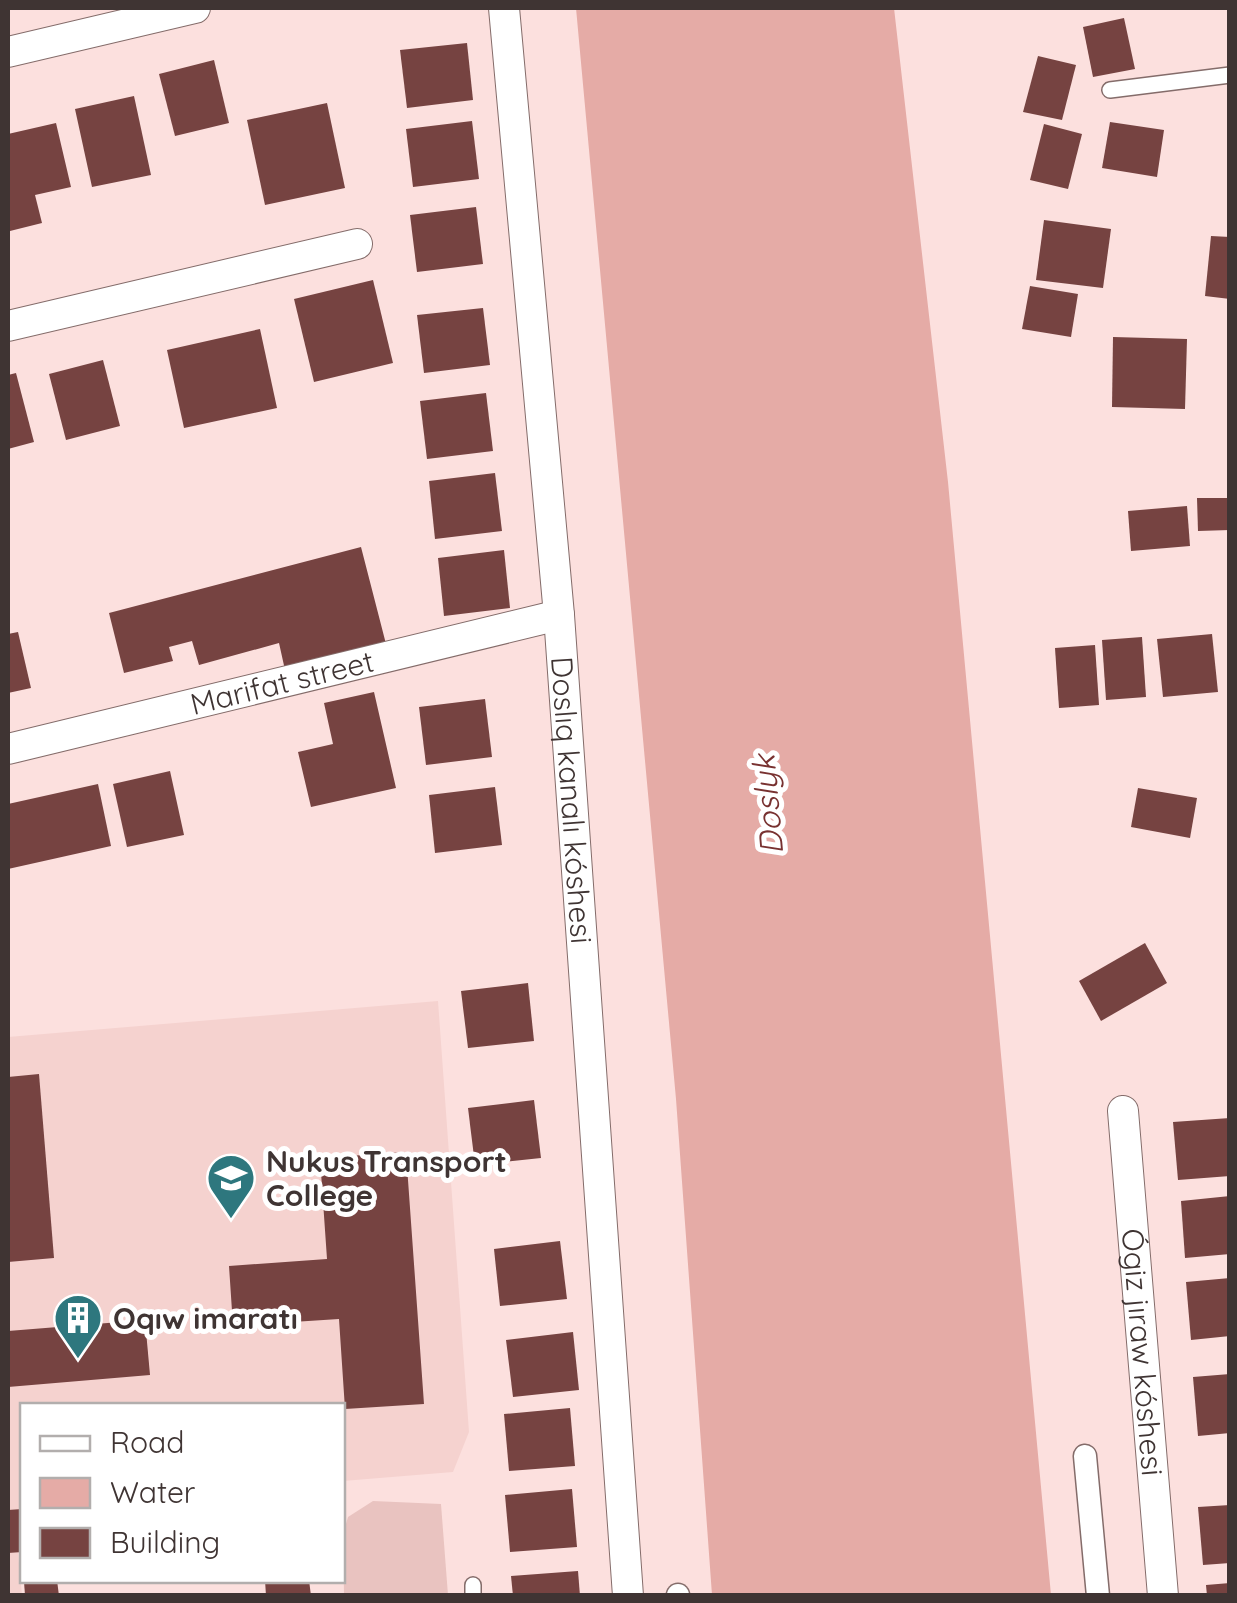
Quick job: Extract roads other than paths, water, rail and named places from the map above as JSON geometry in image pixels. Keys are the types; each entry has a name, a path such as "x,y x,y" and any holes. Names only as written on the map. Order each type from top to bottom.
{"street":[{"path":"8,52 196,8"},
{"name":"Doslıq kanalı kóshesi","path":"504,8 559,614 628,1596"},
{"path":"8,326 357,244"},
{"name":"Marifat street","path":"8,749 559,614"},
{"name":"Ógiz jıraw kóshesi","path":"1123,1111 1163,1596"},
{"path":"1085,1456 1098,1596"}],"lane":[{"path":"1110,90 1230,75"}],"water":[{"name":"Doslyk","path":"576,8 894,8 948,482 1051,1595 712,1595 676,1099"}],"place":[{"name":"Nukus Transport College","path":"231,1220"},
{"name":"Oqıw imaratı","path":"78,1360"}]}
